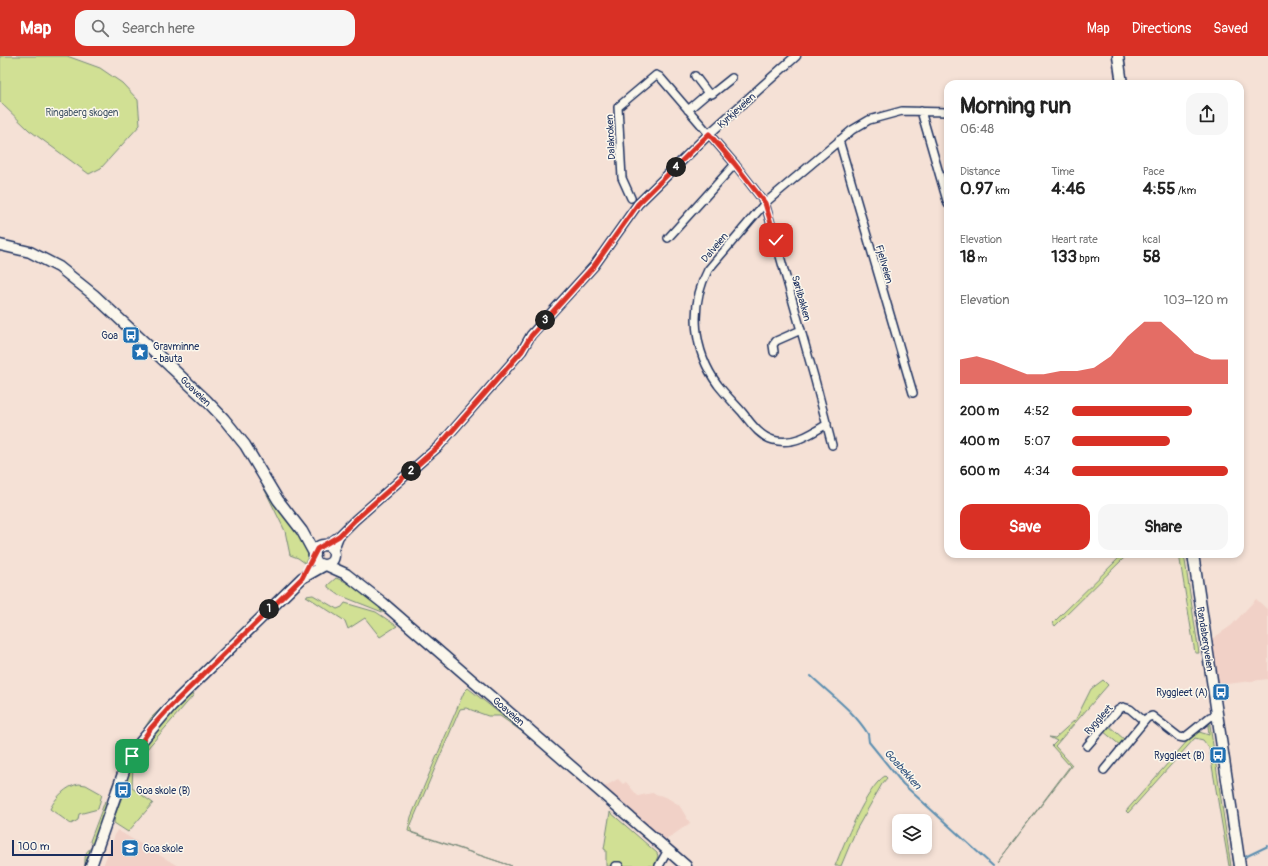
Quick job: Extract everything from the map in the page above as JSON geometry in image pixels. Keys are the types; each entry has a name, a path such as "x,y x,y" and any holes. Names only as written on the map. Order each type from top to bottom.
{"main road":[{"path":"1118,56 1121,80"},
{"name":"Goaveien","path":"0,244 30,252 59,267 94,295 206,400 246,445 278,500 302,531 318,563 346,574 427,640 686,866"},
{"name":"Goaveien","path":"302,531 324,546 330,548 346,574"},
{"path":"91,866 119,783 140,743 171,706 302,578 315,556 317,549 324,546"},
{"path":"302,578 332,562 334,554"},
{"name":"Randabergveien","path":"1195,558 1240,866"}],"street":[{"name":"Kyrkjeveien","path":"324,546 339,536 446,438 522,351 531,336 594,266 638,204 709,134 796,56"},
{"name":"Dalakroken","path":"631,198 622,178 618,107 656,75 709,134"},
{"path":"695,76 708,93"},
{"path":"688,110 708,93 712,94 717,92 732,78"},
{"path":"921,111 944,190"},
{"name":"Dalveien","path":"827,424 801,439 787,442 774,441 761,435 717,384 700,348 696,330 695,313 697,296 701,283 708,270 765,203 839,140 863,124 883,115 921,111 944,112"},
{"name":"Sørlibakken","path":"709,134 735,164 765,203 832,445"},
{"name":"Fjellveien","path":"839,140 913,393"},
{"path":"668,238 735,164"},
{"name":"Sørlibakken","path":"774,352 773,345 776,341 801,330"},
{"name":"Kyrkjeveien","path":"334,554 339,536"},
{"name":"Ryggleet","path":"1087,746 1118,710 1123,707 1130,709 1144,722"},
{"path":"1104,770 1144,722 1152,716 1179,737 1184,738 1210,716 1218,715"},
{"path":"659,866 668,850"}],"shaded area":[{"path":"1256,599 1268,610 1268,679 1219,685 1216,680 1209,638 1211,639 1215,637 1232,625"},
{"path":"618,779 623,784 626,782 638,796 652,793 666,797 679,805 690,823 663,842 602,788"},
{"name":"Goa skole","path":"117,830 178,866 103,866"}],"green space":[{"name":"Ringaberg skogen","path":"0,56 67,56 100,68 122,83 138,100 140,125 101,168 89,174 29,130 0,102"},
{"path":"256,472 307,548 308,557 305,563 290,555 285,531"},
{"path":"1119,558 1124,558 1055,626 1053,623"},
{"path":"1180,558 1185,558 1199,653 1195,653"},
{"path":"336,578 358,589 390,615 339,595 328,587 328,585"},
{"path":"313,595 337,609 342,607 345,603 376,612 397,626 380,637 365,618 348,629 345,621 306,596"},
{"path":"215,655 217,655 163,709 111,789 121,764 151,718"},
{"path":"1103,680 1108,685 1055,746 1072,765 997,863 1070,766 1052,746 1057,741 1049,737 1055,738 1076,719 1091,689"},
{"path":"468,688 524,733 500,716 488,716 466,708 460,709 410,827 412,832 408,831 411,817 464,692"},
{"path":"190,691 194,694 192,697 133,765 132,788 153,803 128,832 114,823 115,815 125,789 124,783 137,752"},
{"path":"1210,722 1231,866 1229,866 1209,748 1203,740 1195,738 1128,813 1126,811 1196,731 1209,735 1208,726"},
{"path":"1108,725 1125,740 1121,746 1103,731"},
{"path":"1218,757 1222,768 1237,866 1234,866"},
{"path":"885,776 887,778 882,784 856,830 841,866 835,866 863,804 878,782"},
{"path":"79,784 86,785 102,794 98,809 79,814 78,820 71,824 50,809 55,800 62,793 70,787"},
{"path":"105,801 106,809 85,866 86,854 92,845 90,841"},
{"path":"610,812 657,853 658,856 654,866 606,866 606,850 604,849"},
{"path":"412,832 512,866 412,833"}],"waterway":[{"name":"Goabekken","path":"811,676 856,718 868,734 869,742 903,784 993,866"},
{"path":"1243,858 1268,846"}],"place":[{"name":"Goa","path":"131,335"},
{"name":"Gravminne - bauta","path":"140,352"},
{"name":"Ryggleet (A)","path":"1221,692"},
{"name":"Ryggleet (B)","path":"1218,755"},
{"name":"Goa skole (B)","path":"123,790"},
{"name":"Goa skole","path":"130,848"}],"route":[{"path":"132,756 151,728 171,706 302,578 308,565 315,556 317,549 325,546 339,536 346,528 439,446 522,351 531,336 594,266 638,204 709,134 765,203 776,240"}]}
